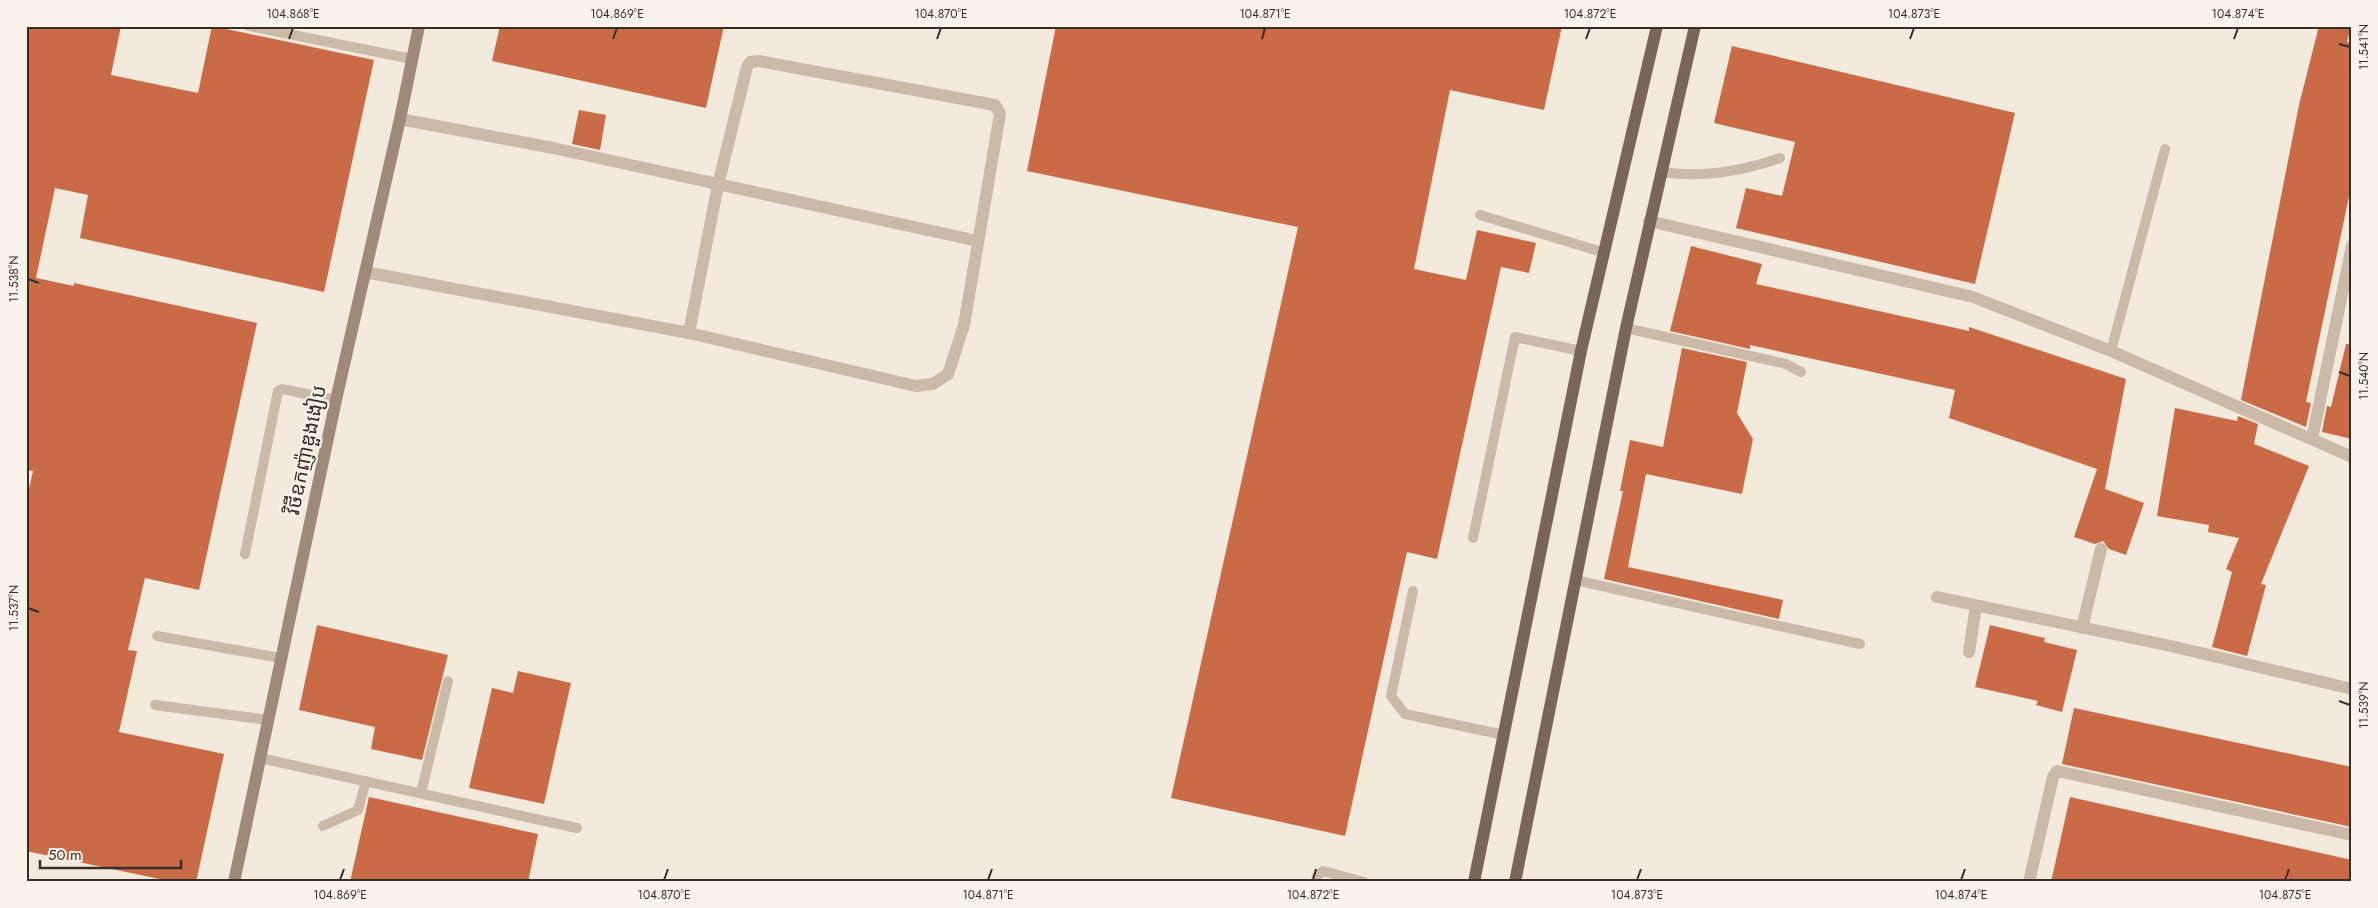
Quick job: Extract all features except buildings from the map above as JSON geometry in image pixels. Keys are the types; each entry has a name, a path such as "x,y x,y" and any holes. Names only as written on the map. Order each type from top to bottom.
{"main road":[{"path":"1474,882 1580,351 1657,26"},
{"path":"1515,882 1626,328 1695,26"}],"street":[{"name":"វិថីឧកញ៉ាឌួងងៀប","path":"234,882 336,400 400,119 419,26"},
{"path":"365,272 689,333 916,386 933,384 948,374 964,325 1000,114 995,105 759,61 750,62 747,67 718,186 689,333"},
{"path":"400,119 553,148 718,186 978,240"},
{"path":"1649,221 1973,297 2111,351 2352,457"},
{"path":"2312,439 2352,246"},
{"path":"2082,628 2101,549"},
{"path":"1937,597 2171,646 2352,689"},
{"path":"1969,652 1976,606"},
{"path":"2029,882 2053,777 2057,771 2352,835"}],"lane":[{"path":"249,26 412,59"},
{"path":"2111,351 2165,149"},
{"path":"1661,172 1685,175 1717,174 1780,158"},
{"path":"1480,215 1602,252"},
{"path":"1626,328 1786,364 1801,372"},
{"path":"1473,538 1515,337 1580,351"},
{"path":"245,554 278,391 282,389 336,400"},
{"path":"1575,580 1860,644"},
{"path":"1413,591 1391,696 1405,714 1504,735"},
{"path":"157,636 281,658"},
{"path":"421,793 448,681"},
{"path":"155,705 268,720"},
{"path":"260,758 577,828"},
{"path":"323,826 358,810 366,781"},
{"path":"1316,882 1317,876 1323,871 1364,882"}]}
